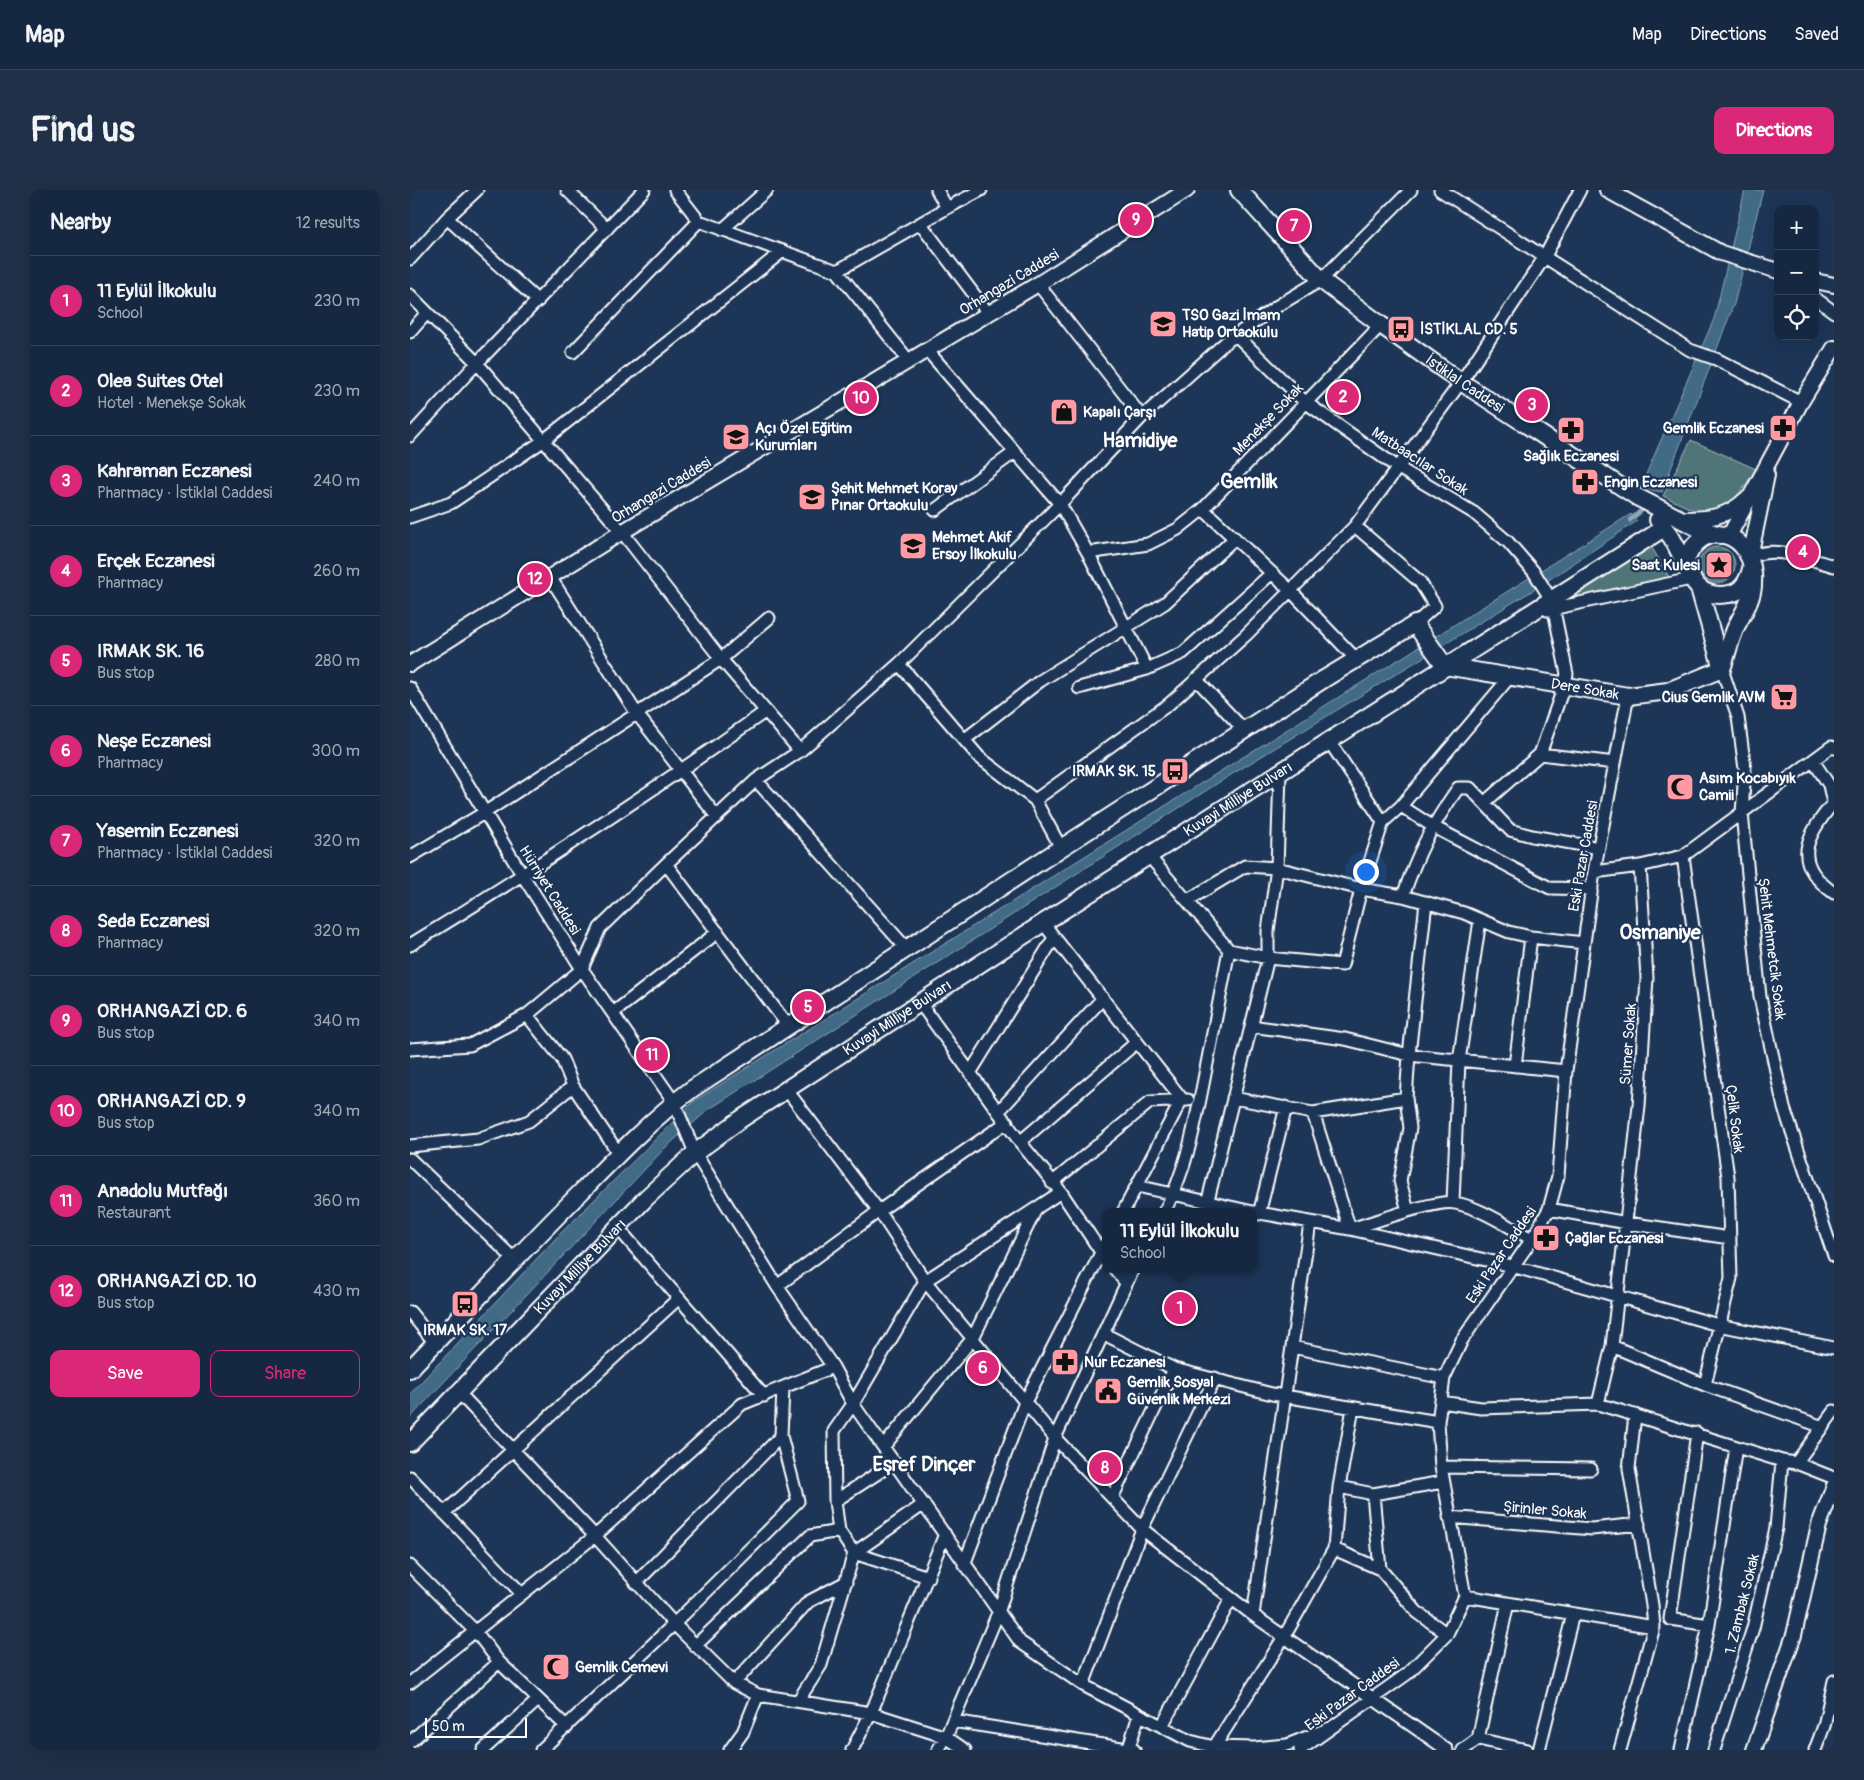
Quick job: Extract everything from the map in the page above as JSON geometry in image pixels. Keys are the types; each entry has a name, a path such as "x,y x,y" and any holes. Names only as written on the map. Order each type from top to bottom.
{"main road":[{"name":"İstiklal Caddesi","path":"1240,190 1321,280 1461,382 1648,504 1700,529 1725,535"},
{"path":"1648,504 1674,541 1692,577 1722,669"},
{"name":"Kuvayi Milliye Bulvarı","path":"410,1444 646,1198 695,1153 740,1119 1329,741 1441,660 1535,611 1547,594 1664,528"},
{"path":"1722,669 1736,627 1754,586 1750,557 1739,541 1725,535 1698,541 1691,550 1692,577 1708,594 1718,596 1734,594 1742,587 1748,578 1751,568 1750,557"},
{"path":"410,1369 514,1259 674,1102 1061,848 1356,659 1419,630 1441,660"},
{"name":"Dere Sokak","path":"1441,660 1509,678 1628,696 1668,691 1722,669"}],"street":[{"path":"410,259 447,218 477,190"},
{"path":"567,190 607,229"},
{"path":"410,436 477,363 644,190"},
{"path":"674,190 700,221 838,271 909,361"},
{"path":"722,230 767,190"},
{"path":"937,190 947,208"},
{"path":"838,271 981,190"},
{"name":"Orhangazi Caddesi","path":"410,664 622,532 1038,284 1187,190"},
{"path":"410,1049 470,1045 527,1015 582,969 600,928 666,864 756,780 800,752 899,664 1060,504 1142,417 1236,335 1279,305 1321,280 1411,190"},
{"path":"1440,190 1690,350 1716,359 1801,402"},
{"path":"1035,800 1169,704 1246,634 1355,526 1461,382 1544,258 1580,190"},
{"path":"1607,190 1721,253 1749,264 1774,270"},
{"path":"447,218 538,301"},
{"path":"573,352 700,221"},
{"path":"921,224 988,313"},
{"path":"410,517 452,503 543,441 783,251"},
{"path":"1819,281 1834,285"},
{"path":"1038,284 1142,417"},
{"path":"410,295 477,363 622,532 721,659 800,752"},
{"path":"1819,301 1834,312"},
{"path":"410,332 427,313"},
{"name":"Menekşe Sokak","path":"1088,553 1148,544 1178,529 1203,509 1381,325"},
{"name":"Matbaacılar Sokak","path":"1236,335 1305,402 1397,467 1474,513 1508,542 1547,594"},
{"path":"1725,535 1769,464 1801,402 1834,348"},
{"path":"927,350 1060,504 1088,553 1147,669"},
{"path":"935,510 1015,452"},
{"path":"1750,557 1769,464"},
{"path":"1679,518 1707,519 1723,516 1739,506 1753,491"},
{"path":"1203,509 1290,590 1356,659"},
{"path":"1355,526 1420,582 1434,606 1419,630"},
{"path":"964,740 1040,682 1165,603 1235,538"},
{"path":"1750,557 1773,551 1834,566"},
{"path":"1079,688 1147,669 1183,653 1272,573"},
{"path":"550,577 637,714 717,817"},
{"path":"1484,803 1540,754 1564,686 1567,674 1547,594 1692,577"},
{"path":"410,857 484,813 721,659 770,618"},
{"path":"899,664 979,757 1035,800 1061,848"},
{"name":"Şehit Mehmetcik Sokak","path":"1722,669 1738,717 1745,769 1742,813 1760,997 1784,1108 1834,1256"},
{"path":"1149,856 1230,950 1268,958 1342,965 1361,889 1382,822 1401,806 1509,678"},
{"path":"1196,679 1244,730"},
{"name":"Hürriyet Caddesi","path":"410,688 522,876 582,969 674,1102 695,1153 777,1286 833,1367 853,1404 945,1534 964,1565 1020,1642 1083,1685 1190,1741 1214,1748 1254,1748 1287,1745 1330,1728"},
{"name":"Eski Pazar Caddesi","path":"1300,1750 1375,1699 1407,1674 1447,1634 1465,1596 1441,1467 1438,1422 1444,1378 1462,1340 1532,1239 1549,1209 1558,1176 1566,1072 1594,872 1628,696"},
{"path":"410,945 522,876 682,771 766,710"},
{"path":"1329,741 1382,822"},
{"path":"1594,872 1640,866 1683,856 1814,762 1831,747 1834,748"},
{"path":"1540,754 1615,763"},
{"path":"1814,762 1829,785 1834,803 1817,823 1806,852 1806,864 1817,881 1834,893"},
{"path":"1208,1200 1268,958 1268,932 1277,868 1280,772"},
{"path":"756,780 907,949"},
{"path":"1403,896 1416,858 1432,826 1458,788 1470,788 1510,830 1532,836 1599,848"},
{"path":"1401,806 1432,826 1550,888 1592,889"},
{"name":"Çelik Sokak","path":"1683,856 1728,1177 1731,1278 1718,1325 1705,1385"},
{"path":"666,864 789,1028"},
{"path":"1188,900 1245,866 1277,868 1361,889 1426,902 1464,913 1509,932 1531,937 1584,942"},
{"name":"Sümer Sokak","path":"1598,1404 1612,1346 1639,1106 1647,978 1640,866"},
{"path":"1408,1212 1400,1181 1410,1128 1406,1098 1409,1055 1426,902"},
{"path":"1453,1202 1459,1061 1480,920"},
{"path":"1043,923 1182,1099"},
{"path":"613,1013 718,932"},
{"path":"1515,1066 1531,937"},
{"path":"970,1073 1054,938"},
{"path":"1166,1208 1174,1193 1199,1102 1230,950"},
{"path":"1000,1111 1103,998"},
{"path":"920,1003 1000,1111 1020,1142 1061,1192 1102,1248"},
{"path":"527,1015 562,1059 573,1086 619,1154"},
{"path":"1251,1026 1346,1039 1409,1055 1566,1072"},
{"path":"1020,1142 1137,1042"},
{"path":"410,1146 478,1139 529,1121 573,1086"},
{"path":"786,1090 879,1211 925,1281 1055,1438 1142,1529 1253,1615 1447,1750"},
{"path":"1233,1098 1313,1113 1406,1098"},
{"path":"1052,1183 1150,1102 1182,1099 1199,1102"},
{"path":"1125,1208 1182,1099"},
{"path":"1256,1208 1286,1107"},
{"path":"1313,1113 1350,1229"},
{"path":"777,1286 879,1211 1007,1122"},
{"path":"410,1159 514,1259"},
{"path":"1136,1186 1239,1208"},
{"path":"928,1577 854,1553 839,1531 835,1501 834,1431 853,1404 925,1281 1061,1192"},
{"path":"1350,1229 1408,1212 1453,1202 1470,1207 1532,1239"},
{"path":"884,1446 973,1338 1037,1208"},
{"path":"1549,1209 1730,1238"},
{"path":"1257,1212 1350,1229 1512,1266 1718,1325 1834,1348"},
{"path":"1253,1615 1310,1223"},
{"path":"618,1228 764,1396"},
{"path":"964,1565 1025,1402 1102,1258"},
{"path":"1117,1273 1126,1283"},
{"path":"938,1750 946,1736 998,1612 1055,1438 1131,1273"},
{"path":"444,1513 679,1298"},
{"path":"410,1312 435,1343"},
{"path":"1104,1334 1174,1369 1284,1396 1438,1422"},
{"path":"1612,1346 1705,1385 1823,1427"},
{"path":"1292,1347 1444,1378"},
{"path":"410,1683 595,1536 742,1404 833,1367"},
{"path":"1112,1498 1174,1369"},
{"path":"1083,1685 1142,1529 1215,1378"},
{"path":"541,1750 674,1624 798,1501 781,1436 783,1388"},
{"path":"458,1392 595,1536 674,1624 734,1684 758,1694 871,1713 946,1736 965,1750"},
{"path":"1441,1402 1481,1408 1598,1404 1697,1433 1782,1461 1796,1463 1834,1478"},
{"path":"1214,1748 1284,1636 1334,1549 1339,1487 1353,1408"},
{"path":"1796,1463 1834,1411"},
{"path":"1620,1750 1654,1627 1629,1469 1635,1415"},
{"path":"1697,1433 1670,1619 1709,1624"},
{"path":"636,1583 781,1436"},
{"path":"1681,1750 1709,1624 1736,1447"},
{"name":"1. Zambak Sokak","path":"1714,1750 1754,1628 1776,1528 1782,1461"},
{"path":"835,1501 895,1462"},
{"path":"1441,1467 1591,1469"},
{"path":"410,1477 522,1594"},
{"path":"1339,1487 1373,1494 1443,1482"},
{"path":"1754,1750 1794,1635 1819,1525 1834,1486"},
{"path":"1373,1494 1380,1569"},
{"path":"798,1701 821,1665 854,1553 924,1504"},
{"name":"Şirinler Sokak","path":"1449,1517 1592,1530 1639,1524"},
{"path":"695,1646 810,1536 839,1531"},
{"path":"852,1750 871,1713 945,1534"},
{"path":"1334,1549 1380,1569 1417,1612 1447,1634"},
{"path":"410,1566 476,1632 499,1662 567,1727"},
{"path":"734,1684 808,1602 846,1582"},
{"path":"1465,1596 1654,1627"},
{"path":"1162,1726 1231,1599"},
{"path":"1463,1750 1478,1739 1508,1604"},
{"path":"1538,1750 1573,1614"},
{"path":"410,1742 499,1662"},
{"path":"1815,1750 1824,1726 1834,1681"},
{"path":"730,1750 743,1732 758,1694"},
{"path":"483,1750 538,1700"},
{"path":"952,1721 1130,1749 1140,1714"},
{"path":"1478,1739 1527,1750"}],"green space":[{"path":"1691,440 1756,469 1736,497 1729,504 1714,513 1696,511 1663,496"},
{"path":"1651,546 1669,577 1565,605 1563,601"},
{"path":"1717,547 1729,553 1735,565 1729,577 1717,583 1705,577 1699,565 1705,553"}],"water":[{"path":"1745,190 1763,190 1734,304 1662,492 1640,488 1714,319"},
{"path":"1631,514 1637,521 1535,589 1221,781 708,1110 664,1149 410,1418 410,1394 557,1237 694,1101"}],"waterway":[{"path":"1630,520 1647,506"}],"place":[{"name":"ORHANGAZİ CD. 6","path":"1136,220"},
{"name":"Yasemin Eczanesi","path":"1294,226"},
{"name":"TSO Gazi İmam Hatip Ortaokulu","path":"1163,324"},
{"name":"İSTİKLAL CD. 5","path":"1401,329"},
{"name":"Olea Suites Otel","path":"1343,397"},
{"name":"ORHANGAZİ CD. 9","path":"861,398"},
{"name":"Kahraman Eczanesi","path":"1532,405"},
{"name":"Kapalı Çarşı","path":"1064,412"},
{"name":"Gemlik Eczanesi","path":"1783,428"},
{"name":"Sağlık Eczanesi","path":"1571,430"},
{"name":"Açı Özel Eğitim Kurumları","path":"736,437"},
{"name":"Engin Eczanesi","path":"1585,482"},
{"name":"Şehit Mehmet Koray Pınar Ortaokulu","path":"812,497"},
{"name":"Mehmet Akif Ersoy İlkokulu","path":"913,546"},
{"name":"Erçek Eczanesi","path":"1803,552"},
{"name":"Saat Kulesi","path":"1719,565"},
{"name":"ORHANGAZİ CD. 10","path":"535,579"},
{"name":"Cius Gemlik AVM","path":"1784,697"},
{"name":"IRMAK SK. 15","path":"1175,771"},
{"name":"Asım Kocabıyık Camii","path":"1680,787"},
{"name":"IRMAK SK. 16","path":"808,1007"},
{"name":"Anadolu Mutfağı","path":"652,1055"},
{"name":"Çağlar Eczanesi","path":"1546,1238"},
{"name":"IRMAK SK. 17","path":"465,1304"},
{"name":"11 Eylül İlkokulu","path":"1180,1308"},
{"name":"Nur Eczanesi","path":"1065,1362"},
{"name":"Neşe Eczanesi","path":"983,1368"},
{"name":"Gemlik Sosyal Güvenlik Merkezi","path":"1108,1391"},
{"name":"Seda Eczanesi","path":"1105,1468"},
{"name":"Gemlik Cemevi","path":"556,1667"}],"district":[{"name":"Hamidiye","path":"1140,440"},
{"name":"Gemlik","path":"1249,481"},
{"name":"Osmaniye","path":"1660,932"},
{"name":"Eşref Dinçer","path":"924,1464"}]}
